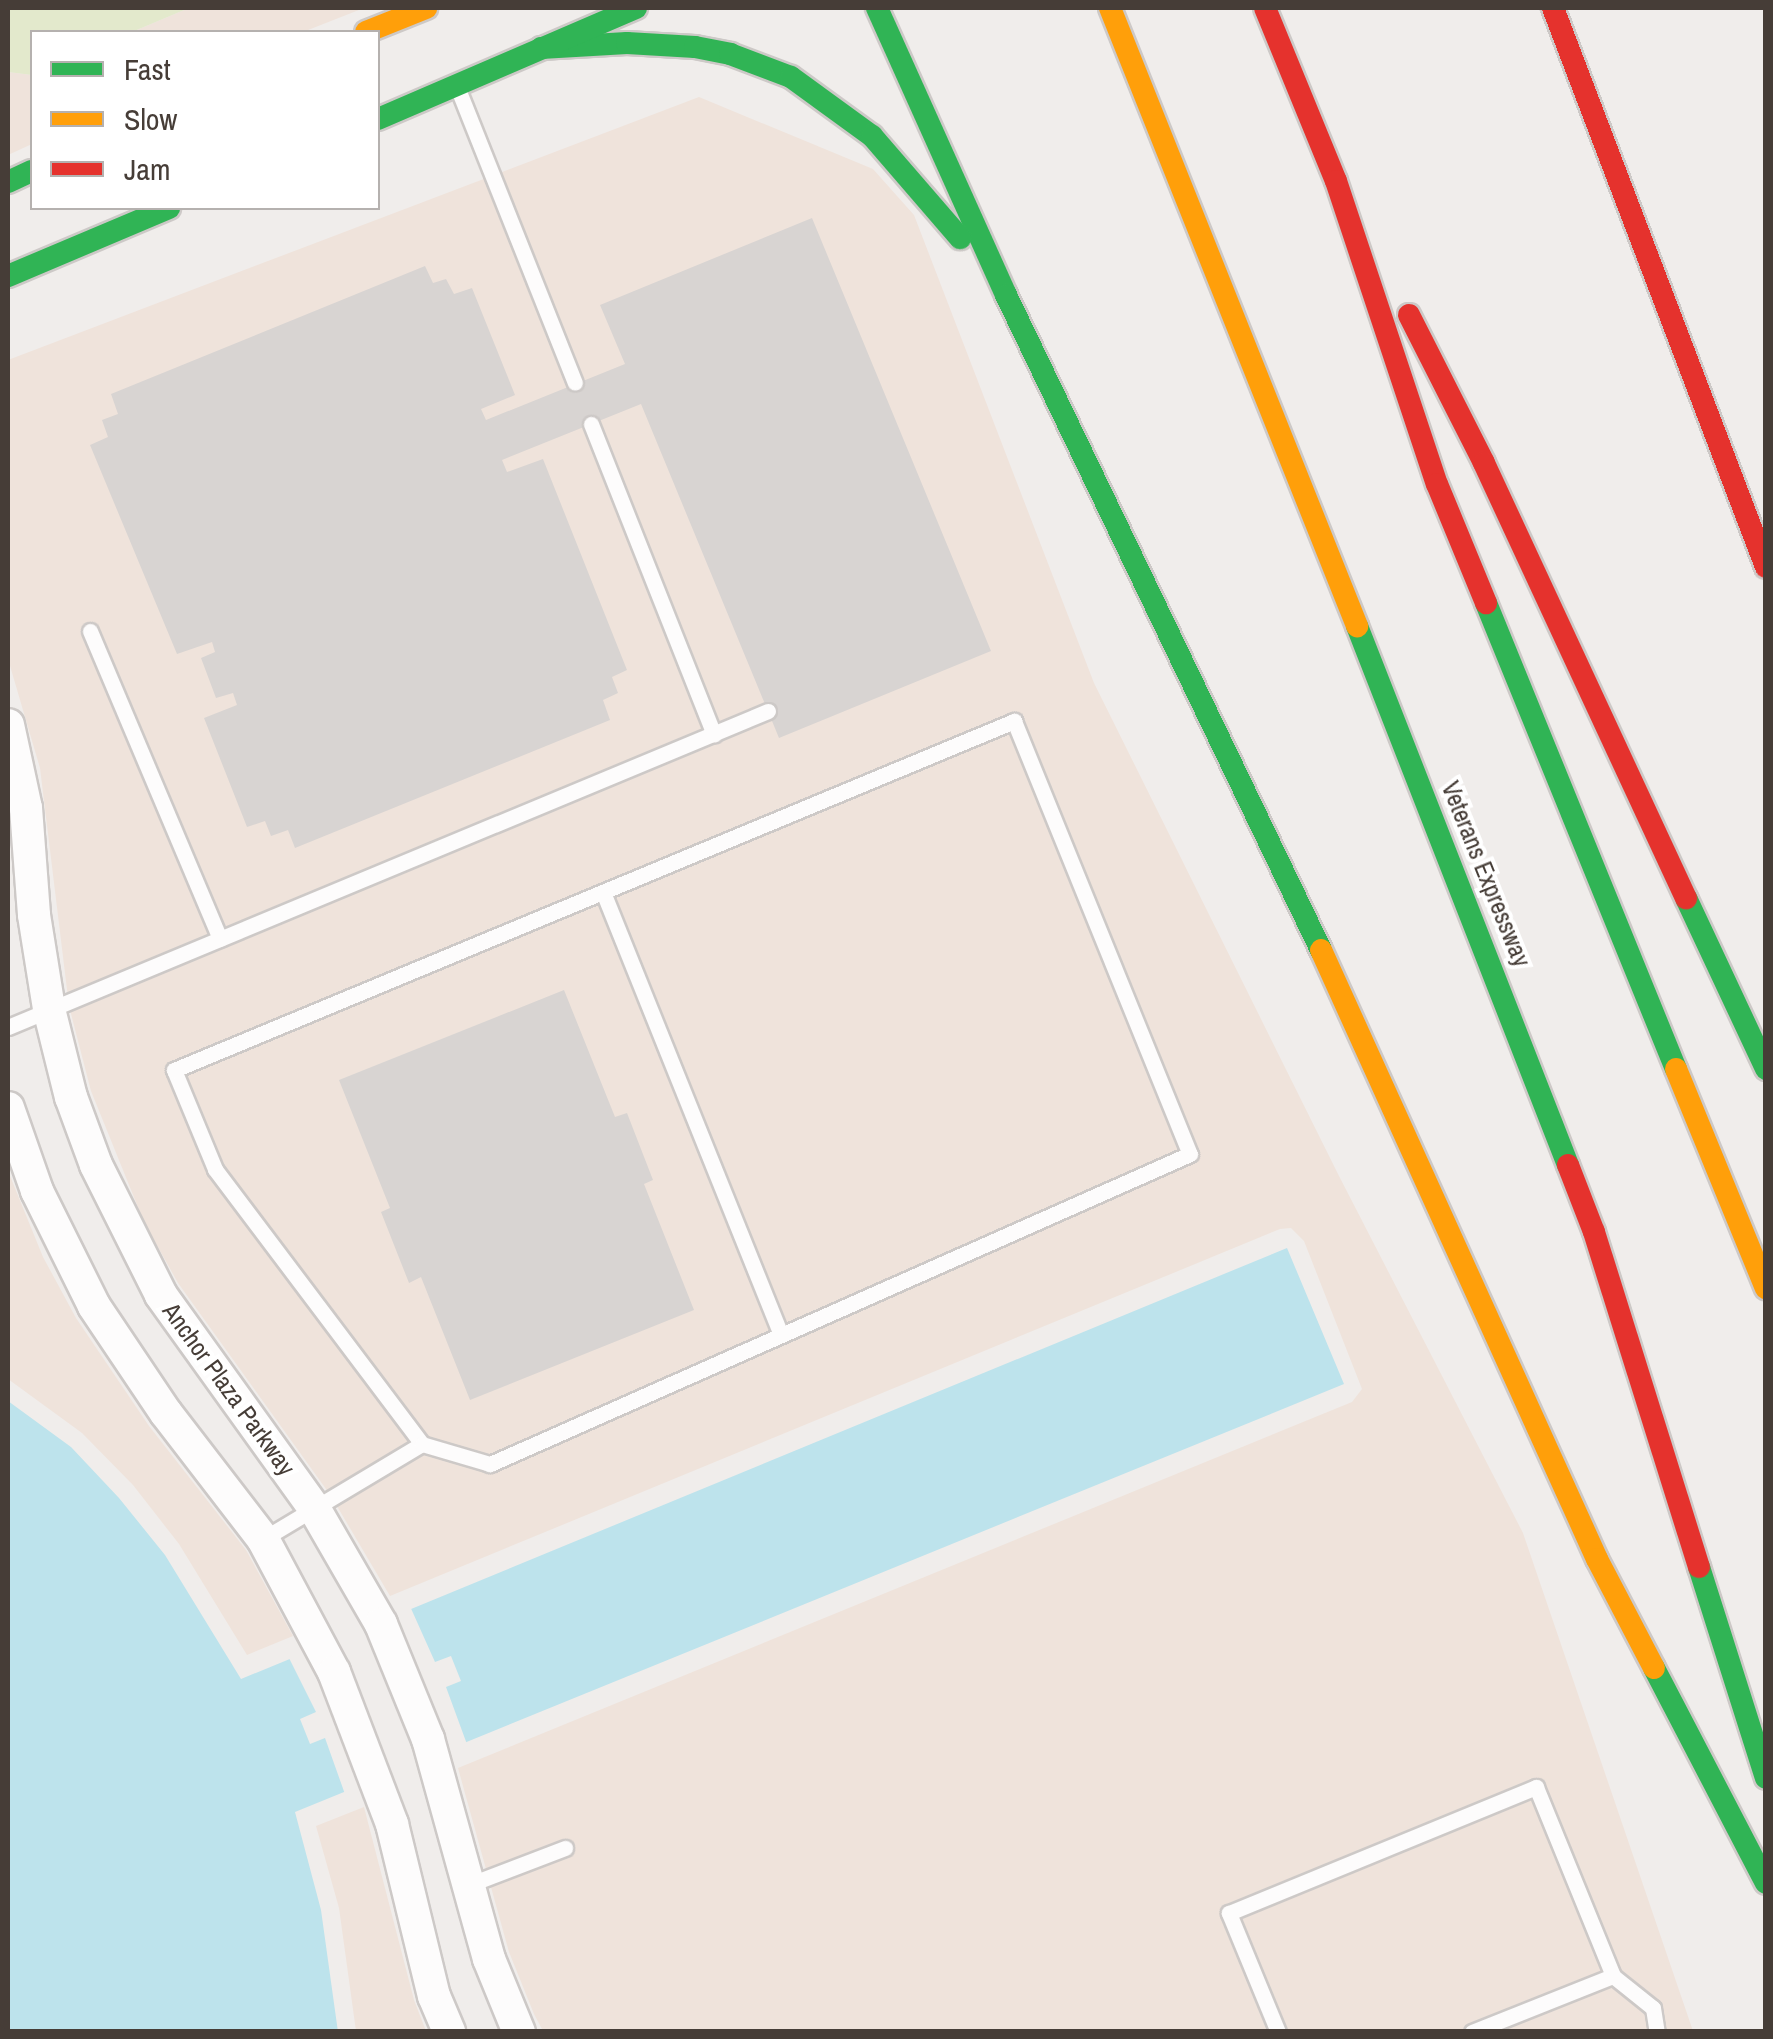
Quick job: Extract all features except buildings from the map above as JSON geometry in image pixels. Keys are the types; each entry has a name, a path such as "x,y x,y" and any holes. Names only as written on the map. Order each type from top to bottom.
{"main road":[{"path":"371,30 426,8"},
{"path":"380,117 636,8"},
{"path":"876,8 1006,294 1356,1020 1597,1558 1766,1883"},
{"name":"Veterans Expressway","path":"1110,8 1461,884 1594,1232 1766,1778"},
{"path":"1265,8 1336,181 1437,484 1766,1288"},
{"path":"1553,8 1766,567"},
{"path":"541,48 628,43 695,46 730,54 791,77 872,136 1006,294"},
{"path":"1336,181 1484,463 1766,1070"},
{"path":"8,276 164,210"}],"street":[{"name":"Anchor Plaza Parkway","path":"8,725 26,808 34,915 48,1009 82,1130 142,1263 180,1325 314,1508 356,1577 410,1690 490,1958 519,2032"},
{"path":"8,1108 36,1191 94,1306 166,1413 263,1539 302,1606 357,1727 392,1824 434,1996 448,2032"}],"lane":[{"path":"457,85 575,383"},
{"path":"591,424 714,734"},
{"path":"90,631 220,940"},
{"path":"8,1026 768,710"},
{"path":"1014,721 1190,1154 490,1464 422,1444 215,1169 174,1070 603,892 1014,721"},
{"path":"603,892 781,1334"},
{"path":"263,1539 422,1444"},
{"path":"1278,2032 1229,1913 1536,1787 1614,1976 1653,2008 1658,2032"},
{"path":"468,1885 565,1848"},
{"path":"1472,2032 1614,1976"}],"shaded area":[{"path":"189,8 364,8 308,30 137,30"},
{"path":"8,72 30,75 30,145 8,155"},
{"path":"699,97 873,169 914,215 1094,683 1339,1176 1523,1533 1693,2031 543,2031 534,2014 509,1952 458,1768 1352,1402 1362,1389 1304,1241 1291,1228 1280,1229 390,1596 331,1496 178,1283 144,1222 91,1091 69,1006 40,768 8,659 8,360"},
{"path":"8,1171 43,1257 76,1318 149,1426 246,1550 293,1636 247,1655 179,1544 133,1485 82,1433 8,1379"},
{"path":"364,1807 414,2000 426,2031 356,2031 339,1908 316,1826"}],"green space":[{"path":"8,8 189,8 137,30 30,30 30,75 8,72"}],"water":[{"path":"1287,1248 1344,1384 295,1812 321,1910 338,2032 8,2031 8,1401 71,1447 119,1498 165,1555 241,1679"}],"pier":[{"path":"409,1604 435,1662 451,1656 461,1681 446,1687 468,1747 346,1797 325,1738 310,1744 300,1719 316,1712 287,1654"}],"traffic: fast":[{"path":"380,118 636,8"},
{"path":"877,8 1006,295 1321,950"},
{"path":"541,48 627,43 695,47 730,54 791,77 872,136 960,238"},
{"path":"8,182 30,172"},
{"path":"8,276 164,210"},
{"path":"1486,603 1676,1069"},
{"path":"1357,626 1568,1165"},
{"path":"1686,898 1766,1069"},
{"path":"1699,1567 1766,1778"},
{"path":"1654,1668 1766,1883"}],"traffic: slow":[{"path":"371,30 426,8"},
{"path":"1110,8 1357,626"},
{"path":"1321,950 1597,1559 1654,1668"},
{"path":"1676,1069 1766,1288"}],"traffic: jam":[{"path":"1265,8 1336,181 1437,484 1486,603"},
{"path":"1553,8 1766,567"},
{"path":"1409,315 1484,463 1686,898"},
{"path":"1568,1165 1594,1232 1699,1567"}]}
